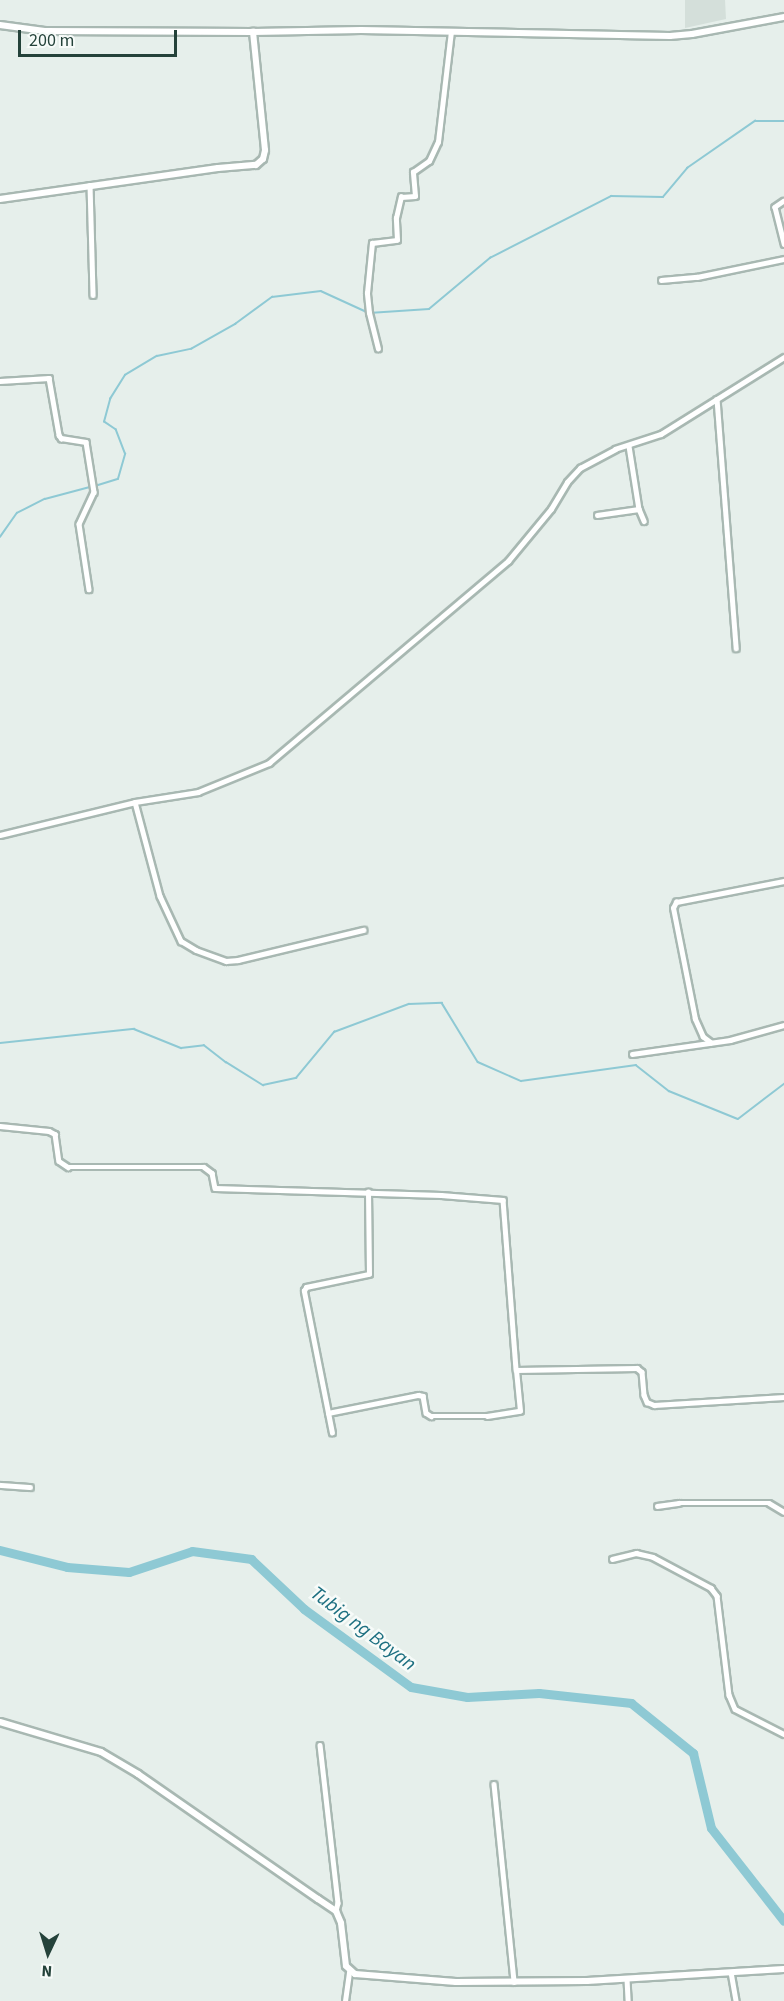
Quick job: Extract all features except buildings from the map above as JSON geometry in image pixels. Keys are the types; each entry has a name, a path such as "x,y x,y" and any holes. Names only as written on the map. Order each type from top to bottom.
{"street":[{"path":"0,25 45,31 451,32 670,36 784,17"},
{"path":"0,199 90,185 256,165 263,159 265,150 253,32"},
{"path":"378,348 369,313 367,293 370,286 372,243 397,240 397,205 400,197 415,196 413,172 429,160 438,142 451,32"},
{"path":"90,185 93,295"},
{"path":"784,201 775,207 784,244"},
{"path":"661,280 698,276 784,259"},
{"path":"0,835 135,802 198,792 255,771 277,757 508,561 551,509 567,482 580,468 615,449 661,434 784,357"},
{"path":"0,381 49,378 59,435 61,438 86,442 94,492 79,524 89,589"},
{"path":"717,399 736,648"},
{"path":"629,446 639,509 644,521"},
{"path":"597,515 639,509"},
{"path":"135,802 160,896 180,941 196,950 226,961 238,960 363,930"},
{"path":"711,1043 703,1037 695,1019 673,908 676,902 784,881"},
{"path":"632,1054 711,1043 784,1025"},
{"path":"0,1126 49,1131 54,1134 59,1161 68,1167 204,1167 212,1173 215,1188 368,1192 503,1200 520,1411 487,1416 430,1416 426,1413 423,1396 418,1395 328,1413"},
{"path":"332,1433 304,1291 306,1287 369,1274 368,1192"},
{"path":"516,1370 637,1368 642,1372 644,1395 647,1402 654,1405 784,1397"},
{"path":"0,1485 30,1487"},
{"path":"657,1506 679,1503 769,1503 784,1512"},
{"path":"612,1559 636,1553 653,1557 711,1587 717,1596 729,1695 735,1709 784,1734"},
{"path":"0,1722 102,1752 138,1774 336,1911 341,1923 349,1971 345,2001"},
{"path":"320,1745 338,1903 336,1911"},
{"path":"494,1784 514,1982"},
{"path":"349,1971 376,1976 514,1982 627,1979 784,1968"},
{"path":"731,1972 736,2001"},
{"path":"627,1979 628,2001"}],"shaded area":[{"path":"685,0 725,0 726,19 685,28"}],"waterway":[{"path":"95,486 118,479 125,454 116,430 104,422 110,399 125,375 157,356 191,349 235,324 272,297 321,291 369,313 429,309 490,258 611,196 663,197 687,168 755,121 784,121"},
{"path":"0,537 17,513 45,499 90,487"},
{"path":"0,1043 134,1029 181,1048 204,1045 263,1085 296,1078 334,1032 409,1004 442,1003 478,1062 521,1081 636,1065 669,1091 738,1119 784,1084"},
{"name":"Tubig ng Bayan","path":"0,1550 67,1567 129,1572 192,1551 251,1559 304,1609 411,1687 467,1697 539,1693 631,1703 693,1753 711,1828 784,1921"}]}
